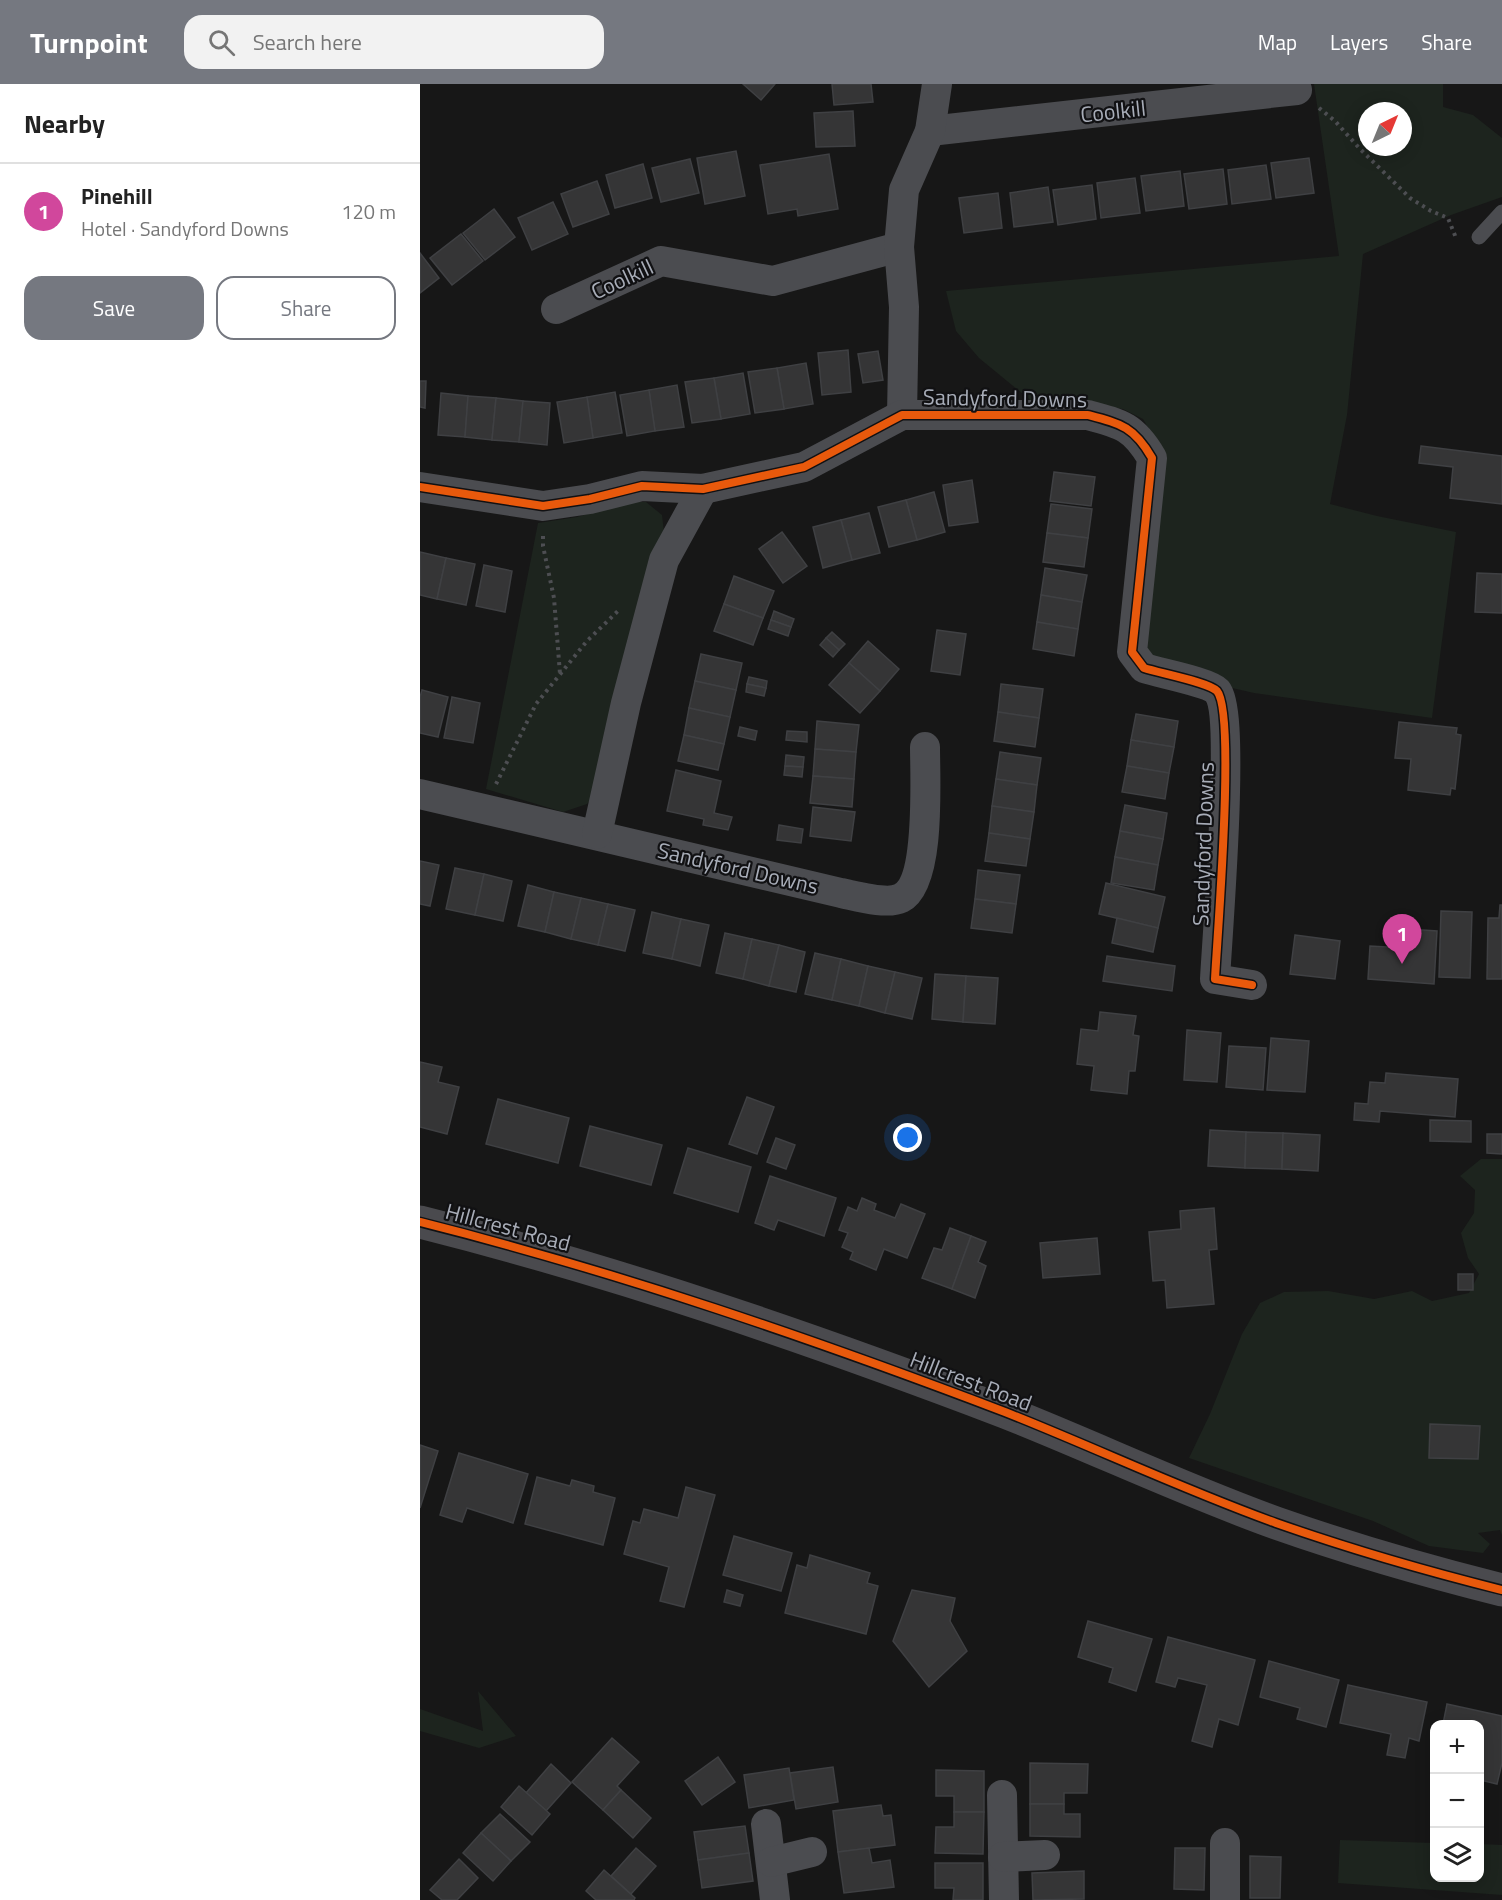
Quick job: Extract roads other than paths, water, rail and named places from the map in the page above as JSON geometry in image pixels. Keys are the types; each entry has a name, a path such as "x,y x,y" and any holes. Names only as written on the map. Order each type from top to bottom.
{"street":[{"path":"902,415 904,307 899,247 904,190 930,131 937,84"},
{"name":"Coolkill","path":"930,131 1297,90"},
{"name":"Coolkill","path":"556,309 661,261 773,281 899,247"},
{"name":"Sandyford Downs","path":"420,487 543,506 590,499 642,486 703,489 804,466 902,415 1089,415 1116,422 1130,430 1142,441 1152,458 1132,652 1144,668 1205,683 1218,692 1223,707 1226,781 1215,979 1252,985"},
{"path":"597,834 626,703 664,560 703,489"},
{"name":"Sandyford Downs","path":"420,794 842,893 890,901 901,898 909,890 920,868 924,819 925,747"},
{"name":"Hillcrest Road","path":"420,1222 590,1269 775,1328 1008,1414 1276,1523 1361,1551 1502,1590"},
{"path":"1002,1795 1004,1900"},
{"path":"766,1824 776,1900"},
{"path":"1225,1843 1225,1900"},
{"path":"771,1862 812,1852"},
{"path":"1003,1857 1045,1855"}],"lane":[{"path":"1479,237 1502,212"}],"place":[{"name":"Pinehill","path":"1402,964"}]}
